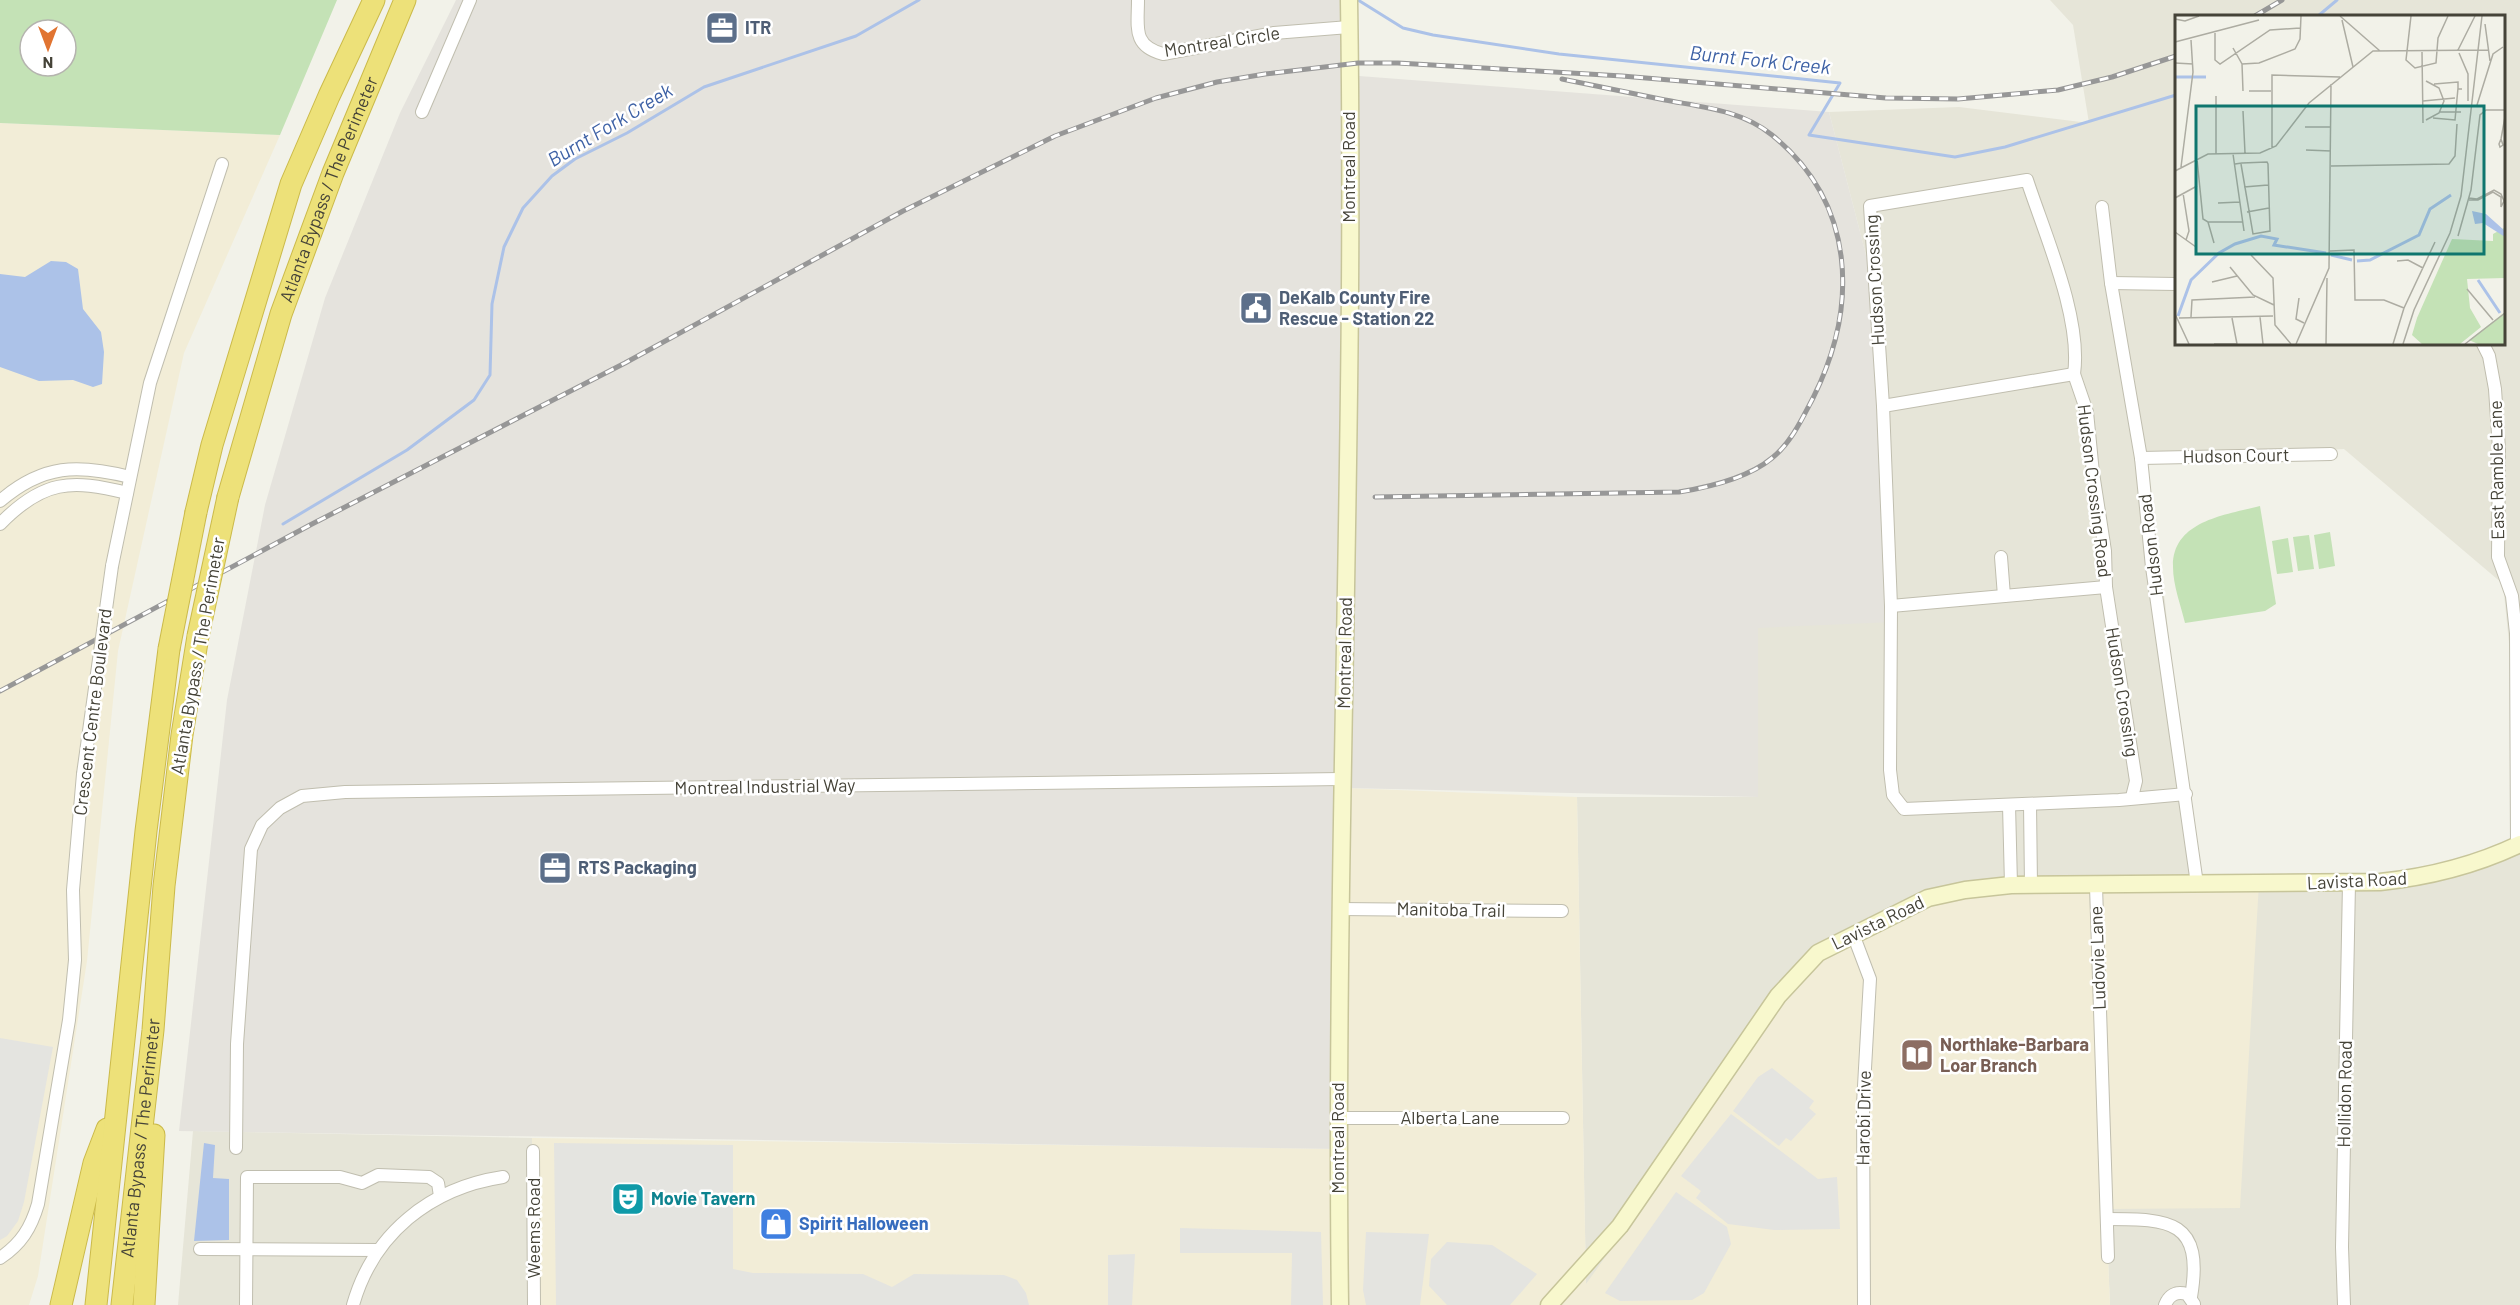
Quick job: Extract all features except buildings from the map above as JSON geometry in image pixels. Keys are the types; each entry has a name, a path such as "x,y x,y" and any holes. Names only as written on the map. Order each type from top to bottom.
{"highway":[{"name":"Atlanta Bypass / The Perimeter","path":"96,1305 159,716 169,650 196,512 232,378 291,184 374,0"},
{"name":"Atlanta Bypass / The Perimeter","path":"122,1305 153,1030 164,886 182,735 198,636 228,497 281,314 333,173 405,0"},
{"path":"144,1305 155,1108 153,1030"},
{"path":"61,1305 94,1163 118,1100"}],"street":[{"path":"422,112 470,0"},
{"name":"Montreal Circle","path":"1138,0 1139,41 1148,50 1163,54 1274,33 1349,27"},
{"name":"Montreal Road","path":"1340,1305 1339,909 1345,667 1349,2"},
{"name":"Crescent Centre Boulevard","path":"0,1258 20,1242 31,1226 38,1204 69,1020 75,960 73,890 83,774 112,566 130,477 150,383 222,164"},
{"name":"Hudson Crossing","path":"2074,374 2077,353 2074,323 2027,180 1870,206 1883,406 1891,606 1890,770 1893,795 1904,809 2119,800 2132,797 2186,794"},
{"name":"Hudson Road","path":"2102,207 2111,283 2141,458 2152,567 2197,884"},
{"path":"2111,283 2175,284"},
{"name":"East Ramble Lane","path":"2484,345 2489,356 2495,389 2499,449 2498,557 2516,594 2518,845"},
{"path":"1883,406 2074,374"},
{"name":"Hudson Crossing Road","path":"2074,374 2087,412 2093,473 2105,552 2106,587"},
{"name":"Hudson Court","path":"2141,458 2331,454"},
{"path":"0,501 29,481 68,468 92,467 130,477"},
{"path":"0,524 28,500 57,485 89,486 128,493"},
{"path":"2001,557 2004,596"},
{"path":"1891,606 2106,587"},
{"name":"Hudson Crossing","path":"2106,587 2136,781 2132,797"},
{"name":"Montreal Industrial Way","path":"236,1148 237,1044 251,849 262,825 280,808 302,796 326,793 1341,779"},
{"path":"2030,804 2031,886"},
{"path":"2009,805 2011,885"},
{"name":"Lavista Road","path":"1549,1305 1620,1226 1778,996 1818,953 1928,898 1965,890 2011,885 2349,883 2415,878 2460,867 2518,845"},
{"name":"Hollidon Road","path":"2344,1305 2342,1247 2349,883"},
{"name":"Ludovie Lane","path":"2096,886 2108,1257"},
{"name":"Manitoba Trail","path":"1339,909 1562,911"},
{"name":"Harobi Drive","path":"1853,934 1870,979 1863,1104 1864,1305"},
{"name":"Alberta Lane","path":"1338,1118 1563,1118"},
{"name":"Weems Road","path":"533,1151 534,1305"},
{"path":"246,1305 247,1177 340,1177 363,1184 378,1175 429,1177 434,1178 438,1183 440,1196"},
{"path":"353,1305 362,1278 378,1250 412,1214 440,1196 470,1184 503,1177"},
{"path":"2107,1219 2148,1219 2168,1222 2183,1232 2192,1256 2193,1301 2176,1293 2168,1299 2165,1305"},
{"path":"200,1249 378,1250"}],"shaded area":[{"path":"456,0 1349,0 1346,75 1829,112 1867,259 1894,622 1758,628 1758,797 1346,788 1341,1149 179,1131 227,700 265,505 325,298 400,113"},
{"path":"2050,0 2520,0 2520,751 2503,584 2344,449 2139,460 2165,601 2193,883 1758,1014 1683,1149 1586,1285 1577,797 1758,797 1758,628 1878,390 1867,259 1829,112 1959,107 2089,123 2073,25"},
{"path":"0,123 280,135 184,353 118,651 87,961 38,1276 29,1305 0,1305"},
{"path":"1346,788 1577,797 1586,1284 1683,1149 1758,1014 1819,954 1883,916 2014,883 2259,883 2240,1208 2106,1209 2110,1305 533,1305 532,1138 1341,1149"},
{"path":"2520,843 2520,1305 2110,1305 2106,1209 2259,883 2350,888"},
{"path":"0,1038 53,1047 24,1202 18,1221 7,1236 0,1240"},
{"path":"1772,1068 1814,1101 1809,1108 1816,1114 1791,1141 1786,1138 1779,1146 1733,1111 1758,1077"},
{"path":"1731,1114 1818,1179 1837,1177 1840,1229 1774,1230 1728,1224 1696,1198 1701,1191 1681,1176"},
{"path":"193,1131 532,1138 534,1305 178,1305"},
{"path":"554,1143 733,1145 733,1269 753,1273 863,1274 892,1287 914,1274 1004,1275 1017,1280 1026,1293 1029,1305 556,1305"},
{"path":"1676,1192 1727,1227 1731,1244 1704,1293 1692,1300 1620,1301 1605,1293"},
{"path":"1180,1228 1321,1232 1323,1305 1291,1305 1292,1253 1180,1253"},
{"path":"1366,1232 1429,1234 1420,1305 1366,1305 1363,1290"},
{"path":"1447,1242 1492,1245 1537,1274 1510,1305 1447,1305 1429,1286 1431,1259"},
{"path":"1135,1254 1132,1305 1108,1305 1108,1255"}],"green space":[{"path":"0,0 337,0 280,135 0,123"},
{"path":"2260,506 2276,604 2265,611 2185,623 2173,574 2175,552 2181,539 2191,530 2217,517"},
{"path":"2330,532 2335,566 2319,569 2314,535"},
{"path":"2309,535 2314,569 2298,571 2293,537"},
{"path":"2288,538 2293,572 2277,574 2272,541"}],"water":[{"path":"51,261 66,262 78,269 83,309 101,332 104,352 102,384 93,387 73,380 39,381 0,367 0,274 25,277"},
{"path":"204,1143 215,1145 213,1178 229,1179 229,1240 194,1241"}],"waterway":[{"name":"Burnt Fork Creek","path":"283,524 407,450 474,400 490,375 492,304 504,247 523,208 552,176 575,159 627,133 704,87 856,36 919,0"},
{"name":"Burnt Fork Creek","path":"1358,0 1403,28 1433,35 1559,54 1840,83 1809,135 1955,157 2005,147 2175,95"},
{"name":"Burnt Fork Creek","path":"2319,15 2337,0"}],"railway":[{"path":"2257,15 2282,0"},
{"path":"0,691 312,524 625,363 903,211 1055,136 1156,98 1217,82 1265,74 1358,63 1398,63 1622,76 1886,98 1958,99 2058,90 2112,77 2175,56"},
{"path":"1375,497 1679,492 1703,487 1728,481 1752,471 1772,458 1790,438 1813,398 1828,363 1838,328 1842,292 1841,258 1834,224 1820,192 1800,162 1772,135 1734,115 1562,79"}],"place":[{"name":"ITR","path":"722,28"},
{"name":"DeKalb County Fire Rescue - Station 22","path":"1256,308"},
{"name":"RTS Packaging","path":"555,868"},
{"name":"Northlake-Barbara Loar Branch","path":"1917,1055"},
{"name":"Movie Tavern","path":"628,1199"},
{"name":"Spirit Halloween","path":"776,1224"}]}
